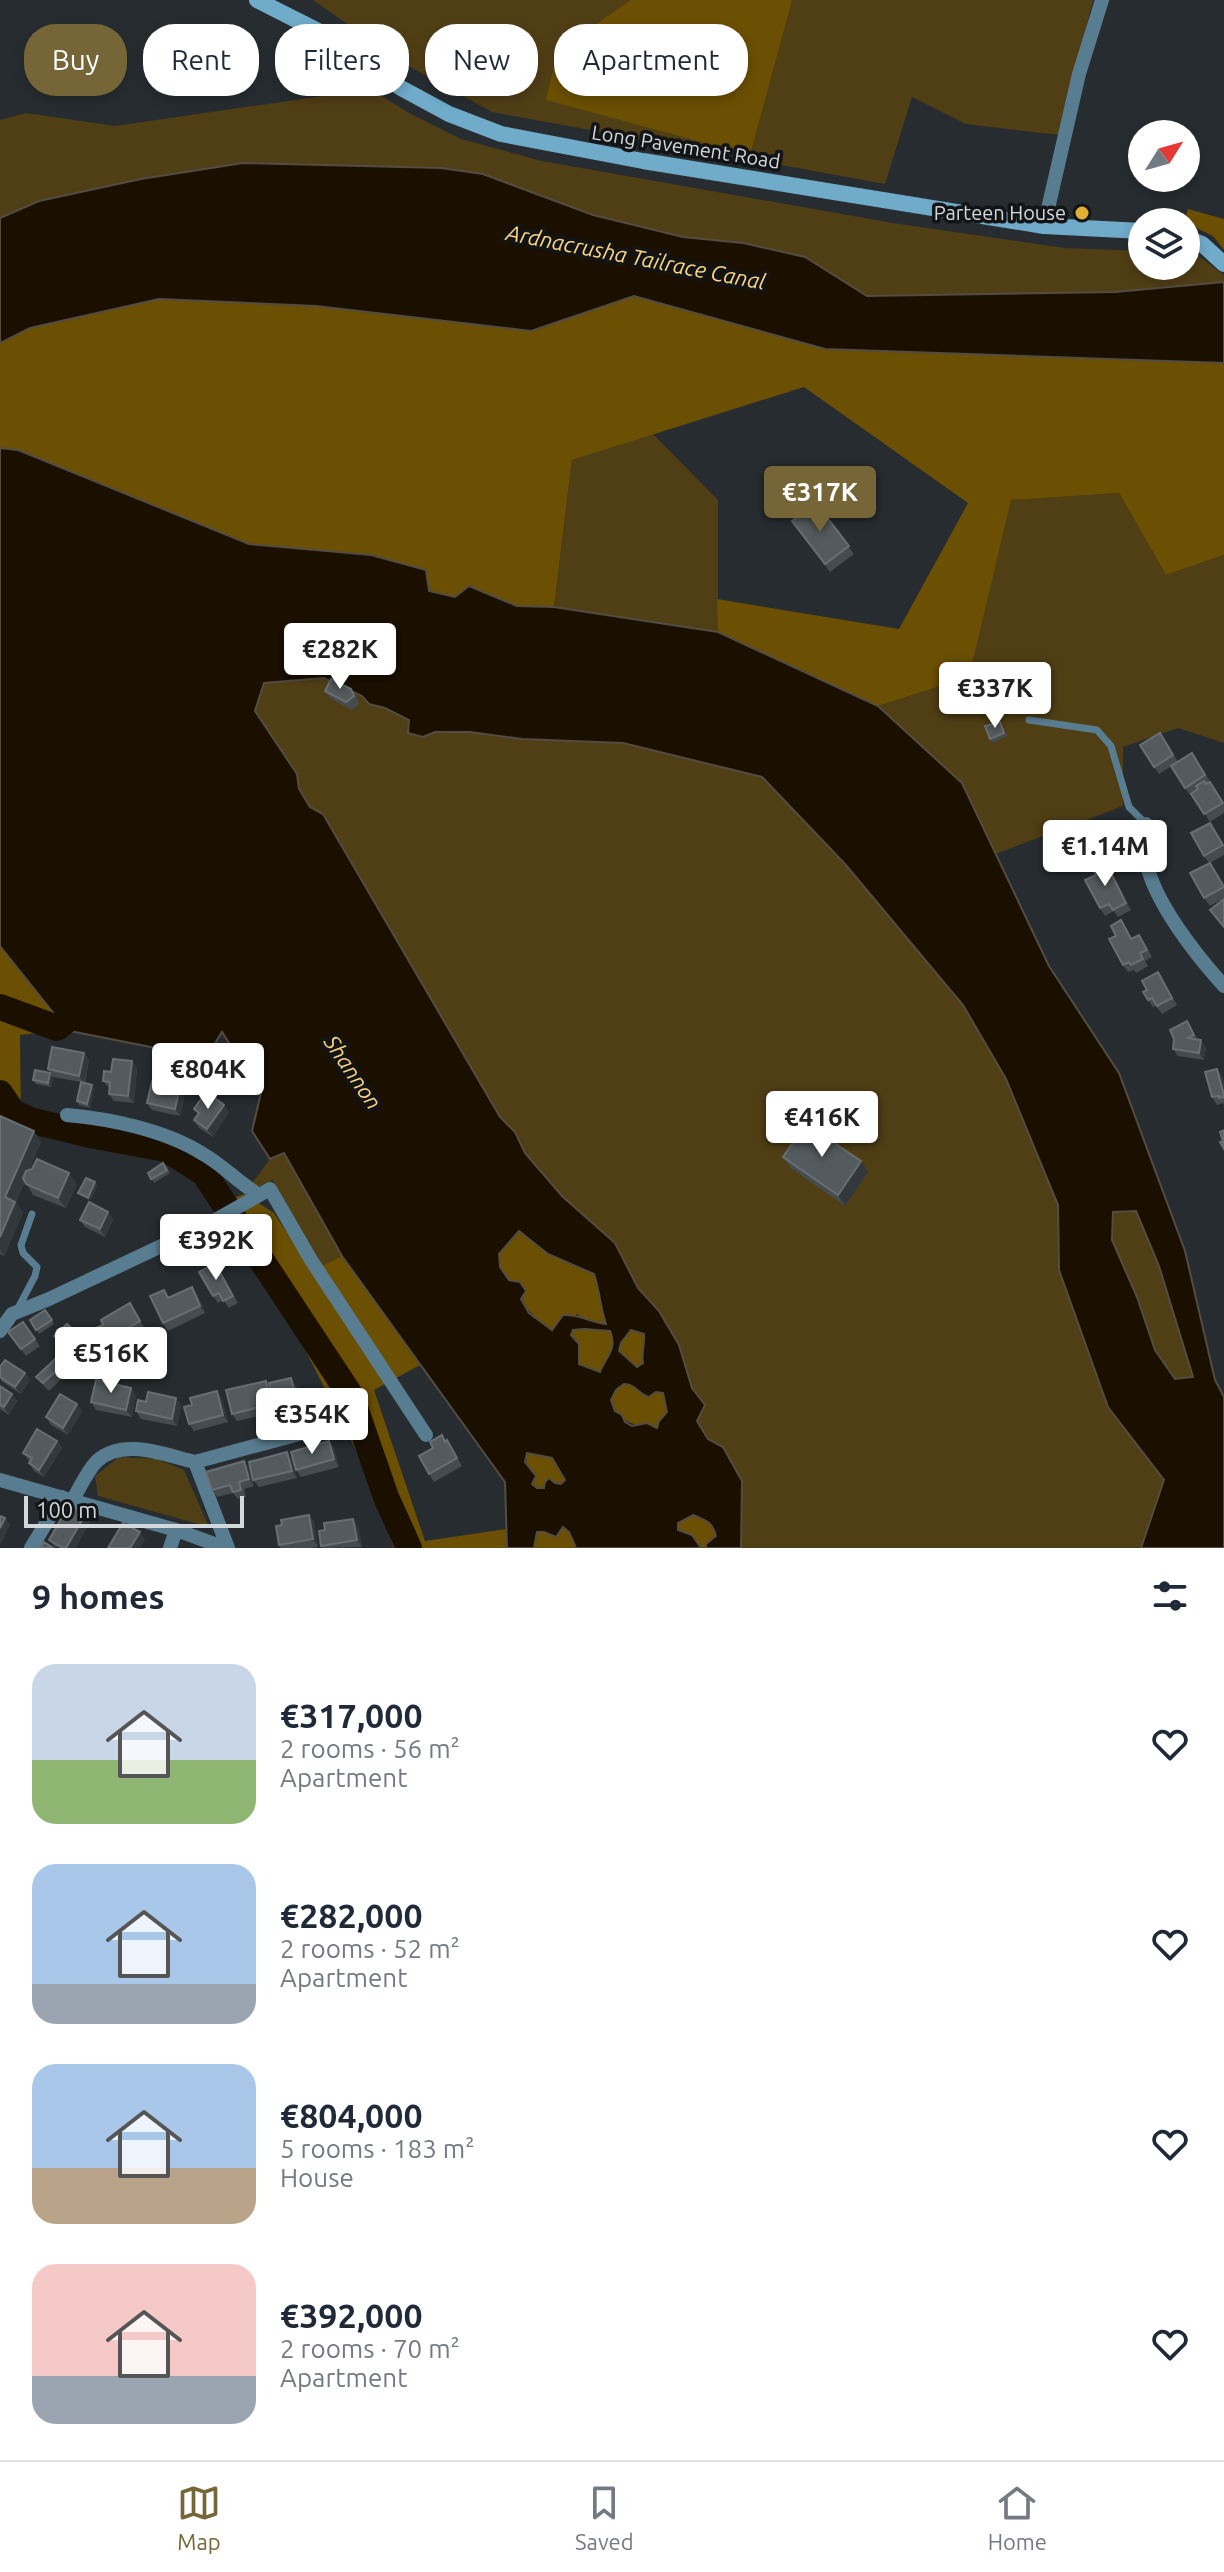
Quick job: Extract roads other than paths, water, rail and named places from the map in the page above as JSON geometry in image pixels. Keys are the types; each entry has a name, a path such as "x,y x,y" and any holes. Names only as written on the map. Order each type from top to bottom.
{"main road":[{"name":"Long Pavement Road","path":"257,0 322,33 373,70 437,108 501,134 643,161 1044,226 1128,230"},
{"path":"1200,246 1224,264"}],"street":[{"path":"1044,226 1079,74 1102,0"},
{"path":"1146,824 1145,860 1156,886 1179,930 1224,986"},
{"path":"67,1115 95,1118 162,1135 203,1153 253,1191 256,1197"},
{"path":"0,1331 12,1314 210,1223 270,1189 311,1260 426,1435"},
{"path":"31,1548 96,1462 115,1449 148,1450 195,1462 314,1430"},
{"path":"195,1462 227,1548"},
{"path":"0,1480 176,1530 227,1548"},
{"path":"170,1548 176,1530"}],"lane":[{"path":"1029,720 1097,730 1111,746 1129,807 1146,824"},
{"path":"16,1312 37,1267 23,1253 21,1245 32,1214"}],"water":[{"name":"Ardnacrusha Tailrace Canal","path":"243,163 441,168 483,174 593,215 683,237 743,243 805,257 867,296 1115,292 1224,282 1224,363 825,349 634,296 531,331 316,306 159,299 30,328 0,343 0,218 39,201 141,179"},
{"name":"Shannon","path":"0,448 18,450 249,544 371,555 426,570 429,591 455,597 469,586 517,606 554,607 718,632 878,706 962,783 1049,966 1119,1073 1185,1251 1215,1380 1224,1397 1224,1548 1141,1548 1164,1480 1108,1407 1059,1270 1058,1205 1006,1079 963,1005 845,864 762,777 623,743 522,739 470,732 435,732 423,737 408,733 409,720 369,704 362,696 324,678 264,683 255,711 297,774 299,789 310,807 323,814 500,1117 515,1132 525,1153 562,1196 615,1243 638,1288 659,1311 679,1345 692,1388 705,1405 697,1421 708,1439 723,1447 742,1481 741,1548 706,1548 706,1544 716,1536 713,1527 693,1515 678,1523 678,1530 692,1535 701,1548 576,1548 569,1532 563,1527 556,1537 537,1532 534,1548 507,1548 505,1482 342,1256 284,1153 270,1159 252,1131 261,1093 222,1032 206,1058 65,1030 0,946","holes":["1136,1211 1159,1266 1193,1377 1175,1379 1155,1350 1137,1297 1112,1240 1113,1212","519,1231 548,1254 594,1274 606,1324 563,1315 552,1330 529,1313 521,1299 526,1291 520,1282 509,1280 500,1267 499,1254","573,1330 610,1331 612,1348 600,1372 579,1364 579,1344 571,1335","631,1330 644,1334 643,1363 637,1367 619,1351","628,1384 649,1397 656,1392 663,1393 667,1412 657,1428 647,1423 632,1426 615,1411 611,1400 616,1390","527,1453 552,1458 565,1480 561,1484 549,1478 544,1488 537,1488 532,1484 536,1476 525,1462"]}],"waterway":[{"path":"0,1007 57,1028 88,1003"},
{"path":"0,1093 13,1112 33,1121 166,1149 204,1173 351,1396 386,1497 409,1548"}],"place":[{"name":"Parteen House","path":"1082,213"}]}
